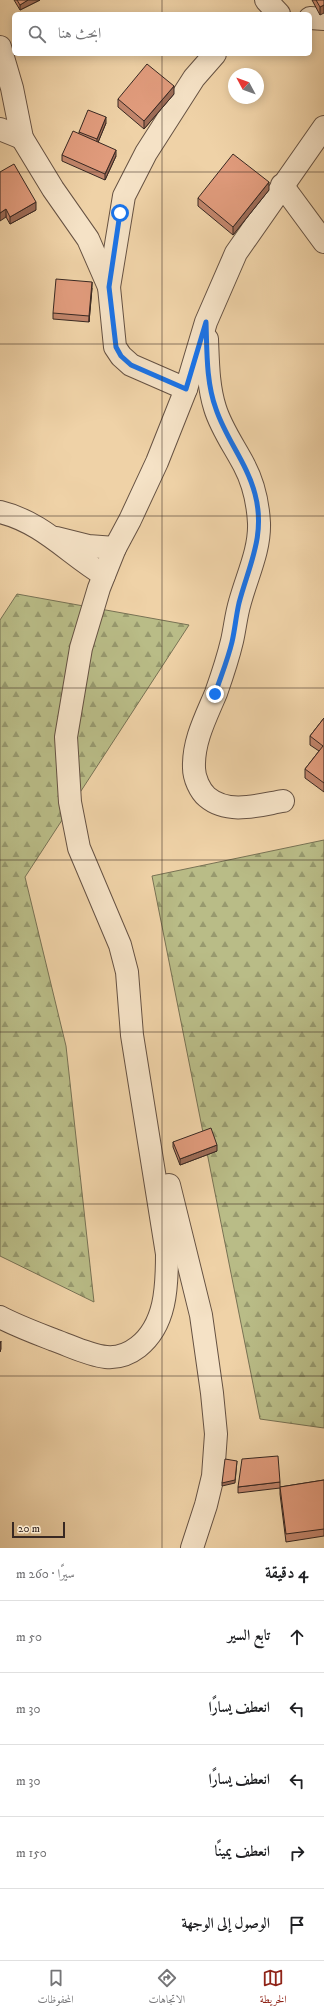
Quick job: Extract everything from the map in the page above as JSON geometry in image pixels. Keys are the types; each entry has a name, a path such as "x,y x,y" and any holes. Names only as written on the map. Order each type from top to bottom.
{"street":[{"path":"266,0 277,12"},
{"path":"312,18 324,19"},
{"path":"0,47 12,88 22,138 53,188 88,239 109,287 113,311 113,334 116,347 121,356 131,365 146,373 186,389"},
{"path":"109,287 124,196 146,154 194,78 213,56"},
{"path":"0,1317 85,1352 107,1357 123,1355 134,1350 145,1341 155,1328 162,1309 166,1285 167,1254 132,1036 127,972 120,945 78,848 67,775 66,737 81,648 104,576 115,548 157,462 186,389 206,322 236,253 282,185 324,127"},
{"path":"0,129 22,138"},
{"path":"282,185 324,242"},
{"path":"206,322 209,374 215,408 227,435 245,466 255,494 259,524 256,550 239,603 232,642 215,694 202,722 195,750 194,769 196,781 206,797 217,804 229,807 247,807 283,801"},
{"path":"0,512 22,519 55,538 75,557 104,576"},
{"path":"55,538 88,546 115,548"},
{"path":"120,945 133,960 140,982 144,1063 148,1098 201,1315 212,1393 216,1434 213,1476 206,1505 192,1548"}],"green space":[{"path":"17,594 189,625 25,877 66,1046 94,1302 0,1256 0,620"},
{"path":"324,840 324,1428 260,1419 152,876"}],"building":[{"path":"17,0 28,0 20,5"},
{"path":"316,0 324,0 324,5 320,7"},
{"path":"147,64 174,86 144,121 118,99"},
{"path":"88,110 106,117 97,139 79,132"},
{"path":"73,131 116,150 105,174 62,155"},
{"path":"233,154 269,182 233,227 198,198"},
{"path":"14,164 36,202 10,217 6,209 0,213 0,172"},
{"path":"56,279 92,282 89,316 53,313"},
{"path":"324,718 324,783 305,769 323,746 310,736"},
{"path":"211,1128 217,1145 180,1159 173,1142"},
{"path":"278,1456 280,1482 238,1487 242,1459"},
{"path":"225,1459 237,1461 235,1480 222,1483"},
{"path":"324,1480 324,1529 286,1534 280,1487"}],"route":[{"path":"120,213 117,243 109,287 113,311 113,334 116,347 121,356 131,365 146,373 186,389 206,322 209,374 215,408 227,435 245,466 255,494 259,524 256,550 239,603 232,642 215,694"}]}
